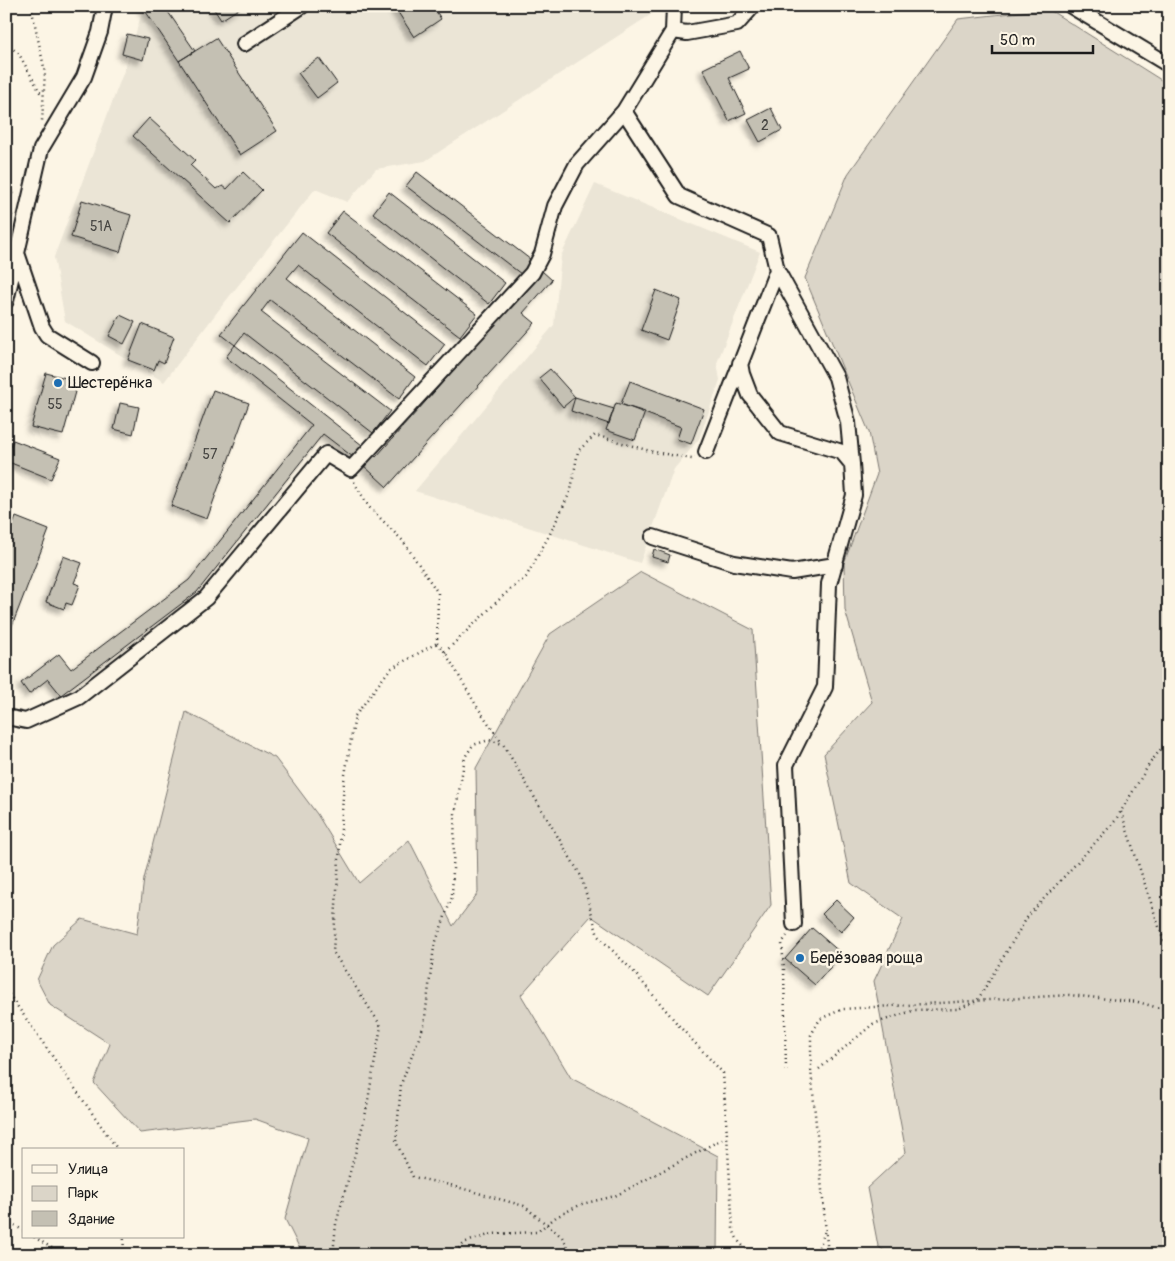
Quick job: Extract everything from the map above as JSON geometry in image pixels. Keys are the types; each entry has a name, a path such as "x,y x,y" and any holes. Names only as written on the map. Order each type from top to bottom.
{"street":[{"path":"6,301 41,149 84,77 100,32 105,6"},
{"path":"244,44 302,6"},
{"path":"6,717 26,721 79,697 206,598 326,454 351,469 532,272 542,254 555,206 577,164 624,111 673,30 674,6"},
{"path":"673,30 687,33 738,24 752,6"},
{"path":"1071,6 1169,65"},
{"path":"624,111 680,196 770,236 777,270 836,377 848,422 854,495 829,584 825,687 786,765 794,924"},
{"path":"18,255 42,327 47,335 92,363"},
{"path":"706,452 777,270"},
{"path":"740,364 750,395 780,433 842,452 852,464"},
{"path":"653,537 744,565 792,572 835,565"}],"path":[{"path":"31,6 45,72 42,95 42,122"},
{"path":"6,43 19,54 42,95"},
{"path":"445,652 505,594 526,577 550,534 571,490 578,451 596,435 692,459 706,452"},
{"path":"351,469 355,485 369,507 403,541 438,593 437,643 445,652 476,705 503,744 581,876 598,936 633,970 680,1028 723,1073 733,1229 737,1242 749,1251 762,1255"},
{"path":"333,1255 336,1224 365,1117 381,1026 334,952 344,781 355,716 390,669 437,643"},
{"path":"503,744 489,740 473,745 465,758 455,814 452,898 434,947 424,1025 401,1084 396,1142 413,1177 450,1185 524,1206 562,1237 573,1255"},
{"path":"819,1069 873,1024 915,1010 958,1009 978,1001 1028,916 1115,821 1150,763 1164,745 1169,744"},
{"path":"1121,812 1169,957"},
{"path":"786,1070 782,943 794,924"},
{"path":"6,990 117,1148"},
{"path":"828,1255 811,1070 811,1035 820,1019 842,1009 1069,995 1138,1002 1169,1011"},
{"path":"451,1255 466,1242 492,1234 536,1232 556,1217 582,1204 614,1196 726,1137"},
{"path":"6,1220 22,1230"},
{"path":"791,1255 810,1253 820,1247 826,1229"},
{"path":"36,1238 63,1255"},
{"path":"123,1255 124,1238"}],"shaded area":[{"path":"144,6 656,6 658,10 425,161 376,169 347,202 315,189 164,382 65,321 54,257 125,68"},
{"path":"595,184 760,252 717,363 720,380 699,439 674,469 640,563 415,491 554,325 561,256"}],"green space":[{"path":"1048,9 1169,85 1169,1255 889,1255 878,1246 867,1188 906,1152 874,981 903,919 851,883 824,754 872,702 845,610 844,563 877,474 869,432 805,278 848,174 958,19"},
{"path":"641,572 753,630 771,905 708,996 591,916 521,995 571,1078 718,1156 717,1255 303,1255 285,1219 308,1138 255,1119 140,1133 94,1083 110,1044 50,1005 37,980 53,945 82,919 137,934 144,879 186,712 275,758 317,814 359,883 409,840 453,926 478,893 476,768 550,634"}],"building":[{"path":"142,6 164,6 195,51 179,61"},
{"path":"212,6 243,6 221,20"},
{"path":"394,6 433,6 441,19 414,37"},
{"path":"127,34 148,39 143,60 122,54"},
{"path":"216,38 277,131 240,155 179,61"},
{"path":"740,51 749,69 729,78 746,113 729,121 703,69"},
{"path":"319,58 337,83 317,98 298,73"},
{"path":"771,108 782,130 760,142 748,120"},
{"path":"149,118 195,160 190,165 216,189 223,186 227,189 243,172 262,190 230,223 133,136"},
{"path":"417,172 531,260 521,274 406,186"},
{"path":"6,187 14,192 6,204"},
{"path":"389,192 505,283 489,304 373,213"},
{"path":"82,200 131,215 120,252 71,237"},
{"path":"6,210 13,215 6,225"},
{"path":"343,211 477,314 460,336 326,233"},
{"path":"302,232 445,344 428,366 298,265 287,278 415,377 399,399 270,300 261,312 390,411 373,433 244,333 235,345 221,334"},
{"path":"542,271 552,280 523,313 535,323 387,487 362,464 372,453 376,457"},
{"path":"656,290 681,300 667,340 641,330"},
{"path":"120,315 135,322 124,344 109,336"},
{"path":"142,324 174,337 164,363 158,360 154,370 128,360"},
{"path":"235,345 362,445 353,457 323,434 197,592 61,695 48,679 29,694 21,683 59,654 71,669 189,580 312,425 226,357"},
{"path":"550,369 575,397 563,407 539,378"},
{"path":"46,373 78,381 63,435 31,427"},
{"path":"630,381 704,409 691,444 677,439 681,427 621,404"},
{"path":"213,390 249,403 207,519 171,506"},
{"path":"575,397 614,409 609,424 571,411"},
{"path":"120,403 139,407 133,434 114,429"},
{"path":"616,403 645,412 635,440 606,430"},
{"path":"13,440 60,458 51,479 6,461"},
{"path":"16,517 49,530 8,636 6,636 6,542"},
{"path":"654,549 670,555 668,562 652,557"},
{"path":"63,556 82,563 74,583 80,585 72,605 66,603 64,609 46,602"},
{"path":"836,900 854,917 841,932 822,914"},
{"path":"812,928 842,954 815,985 785,959"}],"place":[{"name":"Шестерёнка","path":"58,383"},
{"name":"Берёзовая роща","path":"800,958"}]}
